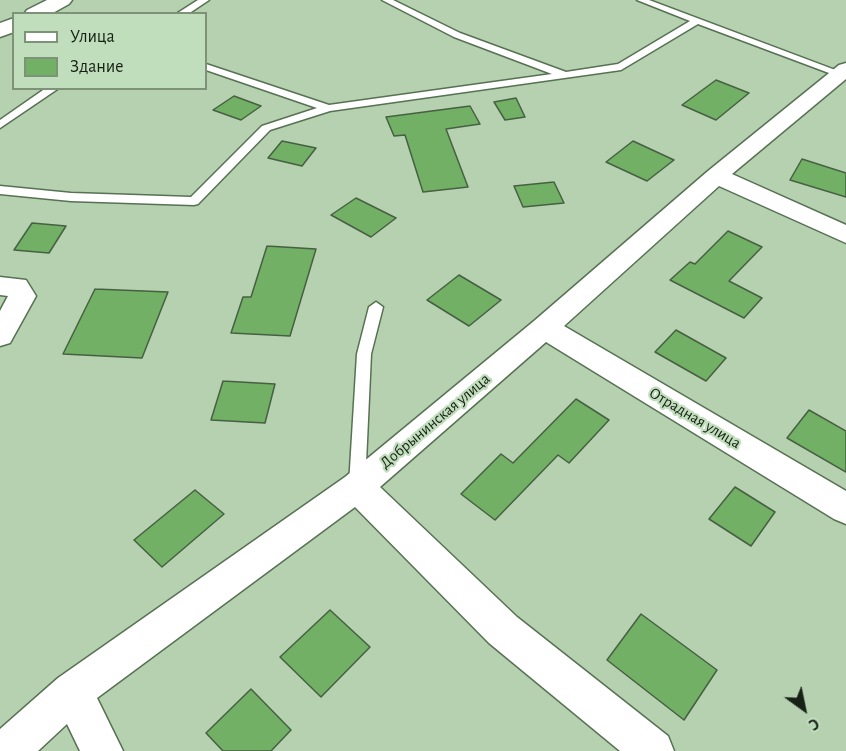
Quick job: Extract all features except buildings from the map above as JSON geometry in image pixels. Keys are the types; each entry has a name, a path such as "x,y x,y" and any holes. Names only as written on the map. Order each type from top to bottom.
{"street":[{"path":"38,12 62,0"},
{"name":"Добрынинская улица","path":"7,751 72,692 357,487 544,328 716,176 844,73"},
{"path":"716,176 846,236"},
{"path":"0,286 16,287 22,296 0,336"},
{"name":"Отрадная улица","path":"544,328 846,509"},
{"path":"357,487 503,630 653,751"},
{"path":"72,692 102,751"}],"lane":[{"path":"184,12 206,0"},
{"path":"386,0 456,34 566,75"},
{"path":"641,0 844,73"},
{"path":"0,190 71,197 194,201 266,128 327,108 621,67 697,21"},
{"path":"207,67 327,108"},
{"path":"0,125 51,90"},
{"path":"357,487 364,354 376,307"}]}
